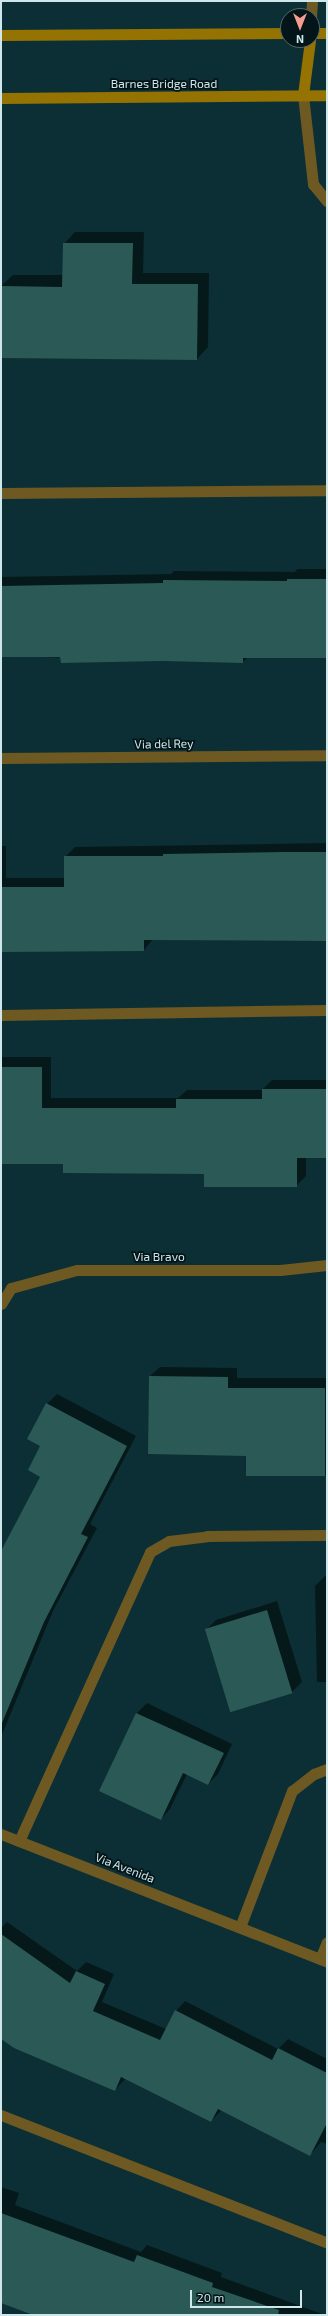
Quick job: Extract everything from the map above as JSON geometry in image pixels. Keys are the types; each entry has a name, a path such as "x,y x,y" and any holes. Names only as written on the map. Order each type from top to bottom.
{"main road":[{"path":"1,35 280,33"},
{"path":"303,95 309,48"},
{"name":"Barnes Bridge Road","path":"1,98 327,95"}],"street":[{"path":"303,95 313,184 327,201"},
{"path":"1,493 327,490"},
{"name":"Via del Rey","path":"1,758 327,755"},
{"path":"1,1015 327,1010"},
{"name":"Via Bravo","path":"1,1304 11,1288 77,1270 280,1270 327,1265"},
{"path":"19,1841 150,1552 169,1541 207,1536 327,1536"},
{"path":"240,1927 292,1790 314,1774 327,1770"},
{"name":"Via Avenida","path":"1,1834 324,1961 327,1942"},
{"path":"1,2115 327,2244"}],"building":[{"path":"63,243 133,243 132,284 198,284 197,360 1,358 1,286 62,287"},
{"path":"287,579 327,579 327,658 243,658 243,663 163,661 61,663 60,657 1,657 1,586 163,583 163,580 287,581"},
{"path":"327,852 327,941 144,940 144,951 1,952 1,887 64,887 64,856 163,856 163,854"},
{"path":"1,1067 42,1067 42,1108 176,1108 176,1099 262,1099 262,1089 327,1089 327,1158 297,1158 297,1187 204,1187 204,1174 63,1173 63,1164 1,1164"},
{"path":"149,1376 228,1377 228,1388 325,1388 325,1476 246,1476 246,1456 148,1454"},
{"path":"46,1403 127,1446 81,1534 88,1537 44,1622 2,1723 1,1551 40,1477 28,1470 40,1446 27,1439"},
{"path":"267,1610 292,1693 230,1712 205,1629"},
{"path":"136,1713 224,1753 208,1785 183,1773 161,1820 99,1791"},
{"path":"1,1934 70,1983 76,1971 105,1984 93,2011 160,2040 175,2010 272,2060 278,2048 327,2073 327,2123 310,2156 218,2109 211,2122 121,2077 115,2091 14,2048 1,2039"},
{"path":"1,2213 134,2262 137,2255 213,2283 212,2287 279,2310 278,2315 33,2315 1,2303"}]}
